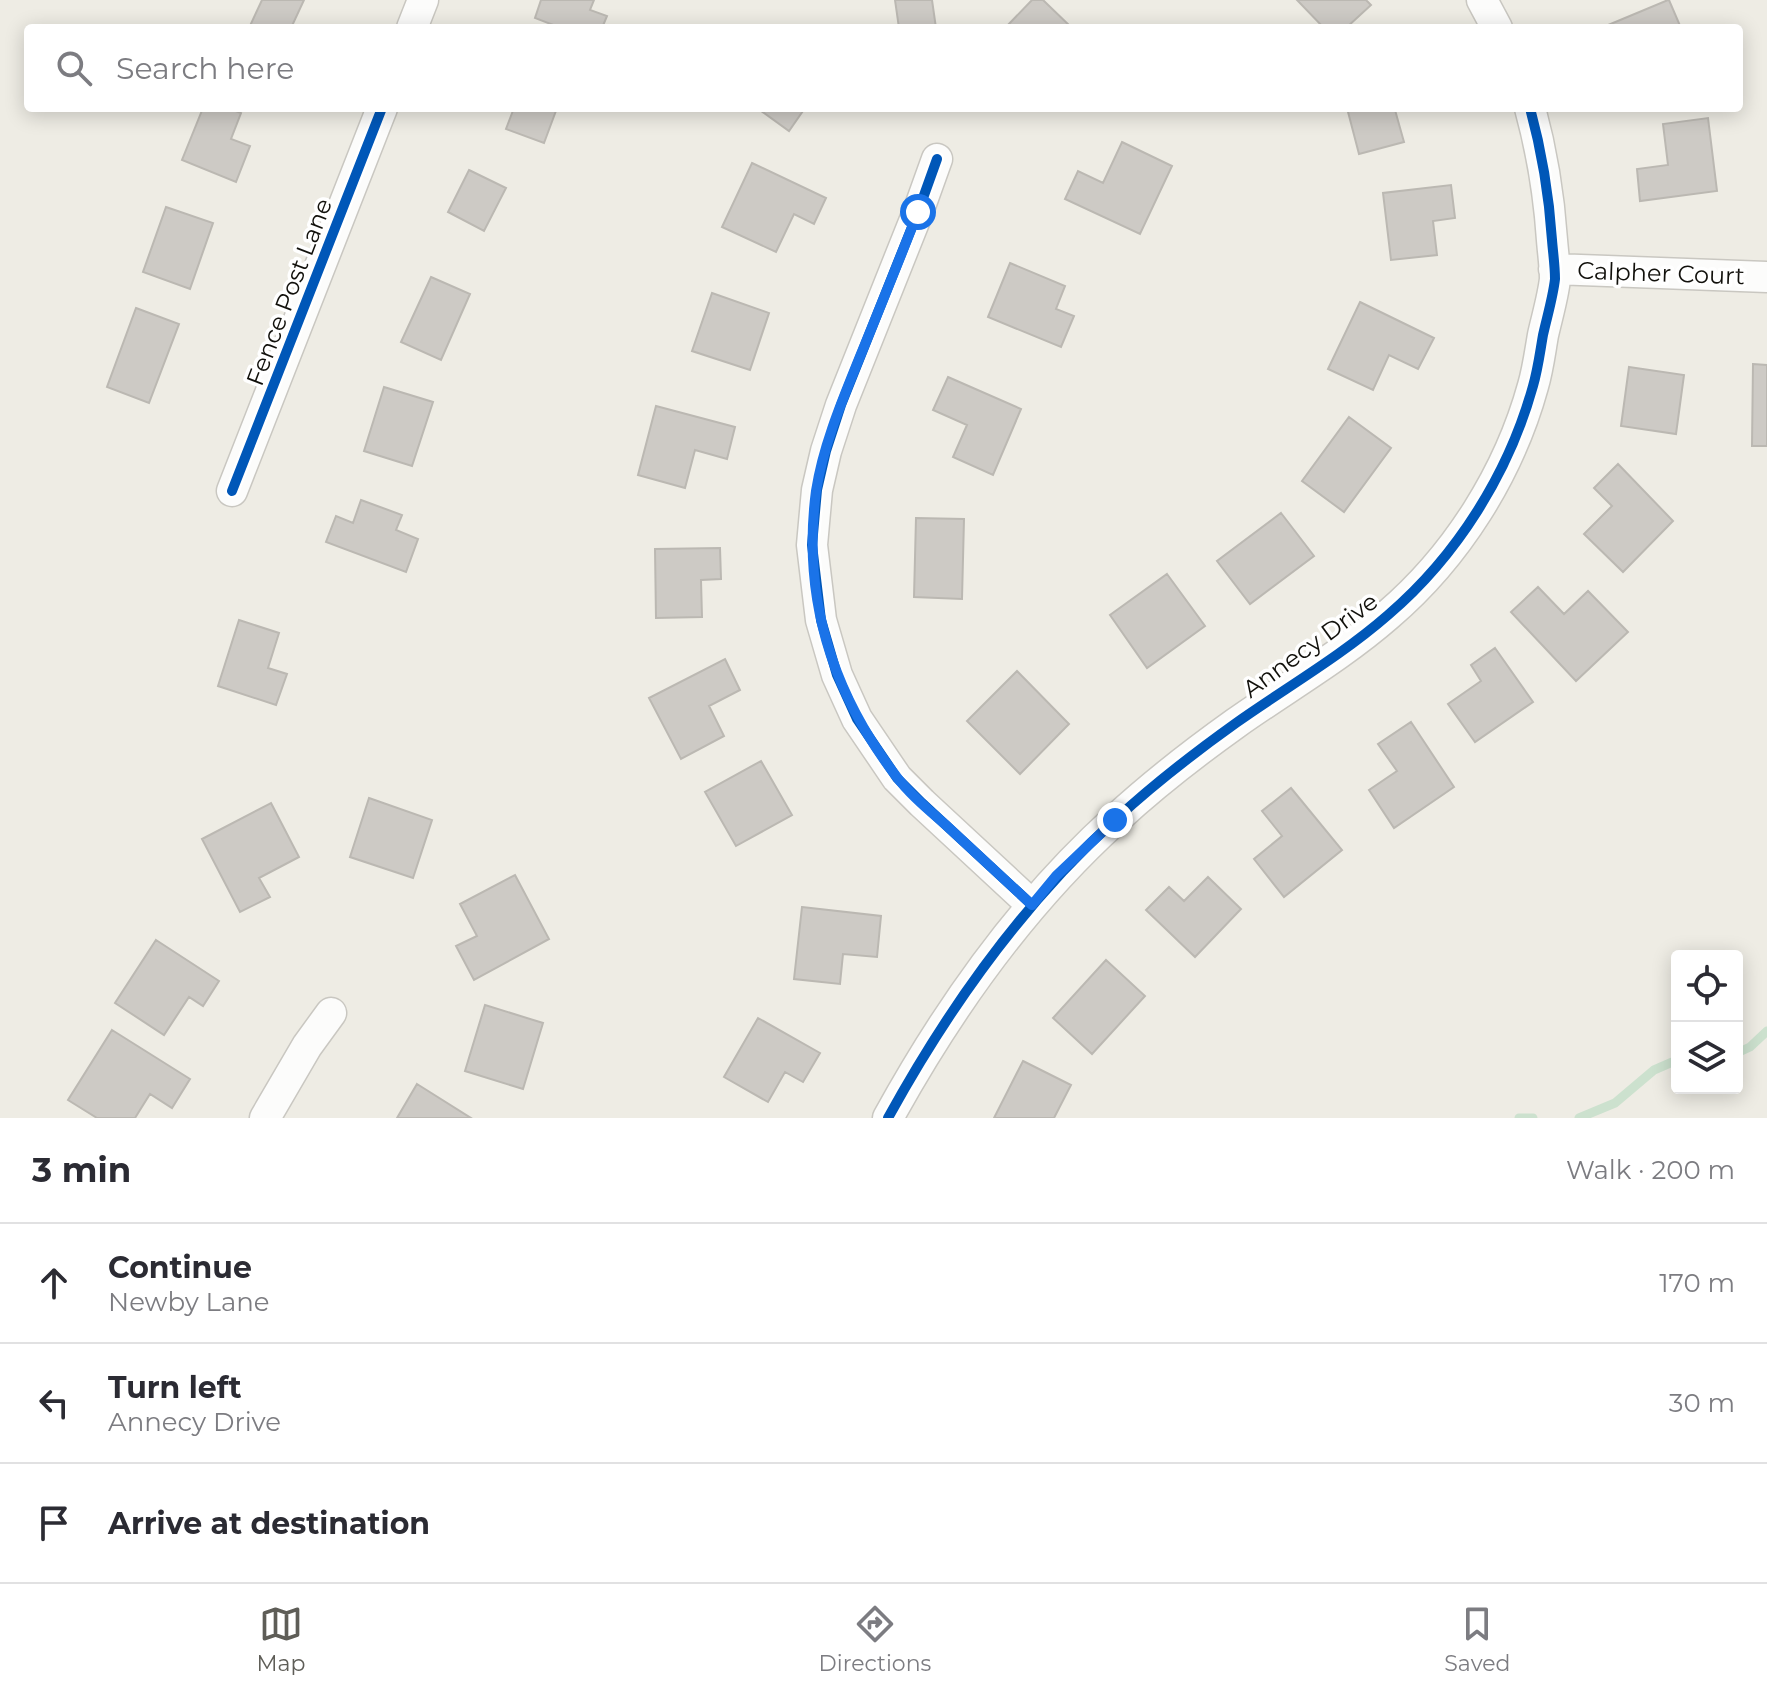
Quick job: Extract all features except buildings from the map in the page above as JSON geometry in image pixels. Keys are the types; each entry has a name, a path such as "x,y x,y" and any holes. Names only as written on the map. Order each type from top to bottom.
{"street":[{"path":"414,24 423,0"},
{"path":"1482,0 1495,24"},
{"name":"Fence Post Lane","path":"232,491 380,112"},
{"name":"Annecy Drive","path":"888,1118 951,1011 1000,944 1056,876 1182,762 1349,647 1390,614 1456,542 1487,496 1516,436 1533,385 1555,279 1542,152 1531,112"},
{"path":"937,159 826,451 817,490 812,545 821,620 837,675 857,719 897,778 1032,905"},
{"name":"Calpher Court","path":"1554,269 1767,277"},
{"path":"265,1118 307,1046 331,1013"}],"waterway":[{"path":"1743,1050 1767,1031"},
{"path":"1579,1118 1615,1103 1654,1070 1671,1063"},
{"path":"1519,1118 1533,1118"}],"cycle path":[{"path":"232,491 380,112"},
{"path":"888,1118 962,997 1049,886 1130,806 1190,757 1333,658 1388,615 1436,567 1477,511 1495,481 1523,418 1536,373 1555,279 1547,190 1531,112"},
{"path":"937,159 826,451 817,490 812,545 821,620 837,675 857,719 897,778 1032,905"}],"route":[{"path":"918,212 841,405 817,490 812,545 826,642 857,719 897,778 1032,905 1056,876 1115,820"}]}
